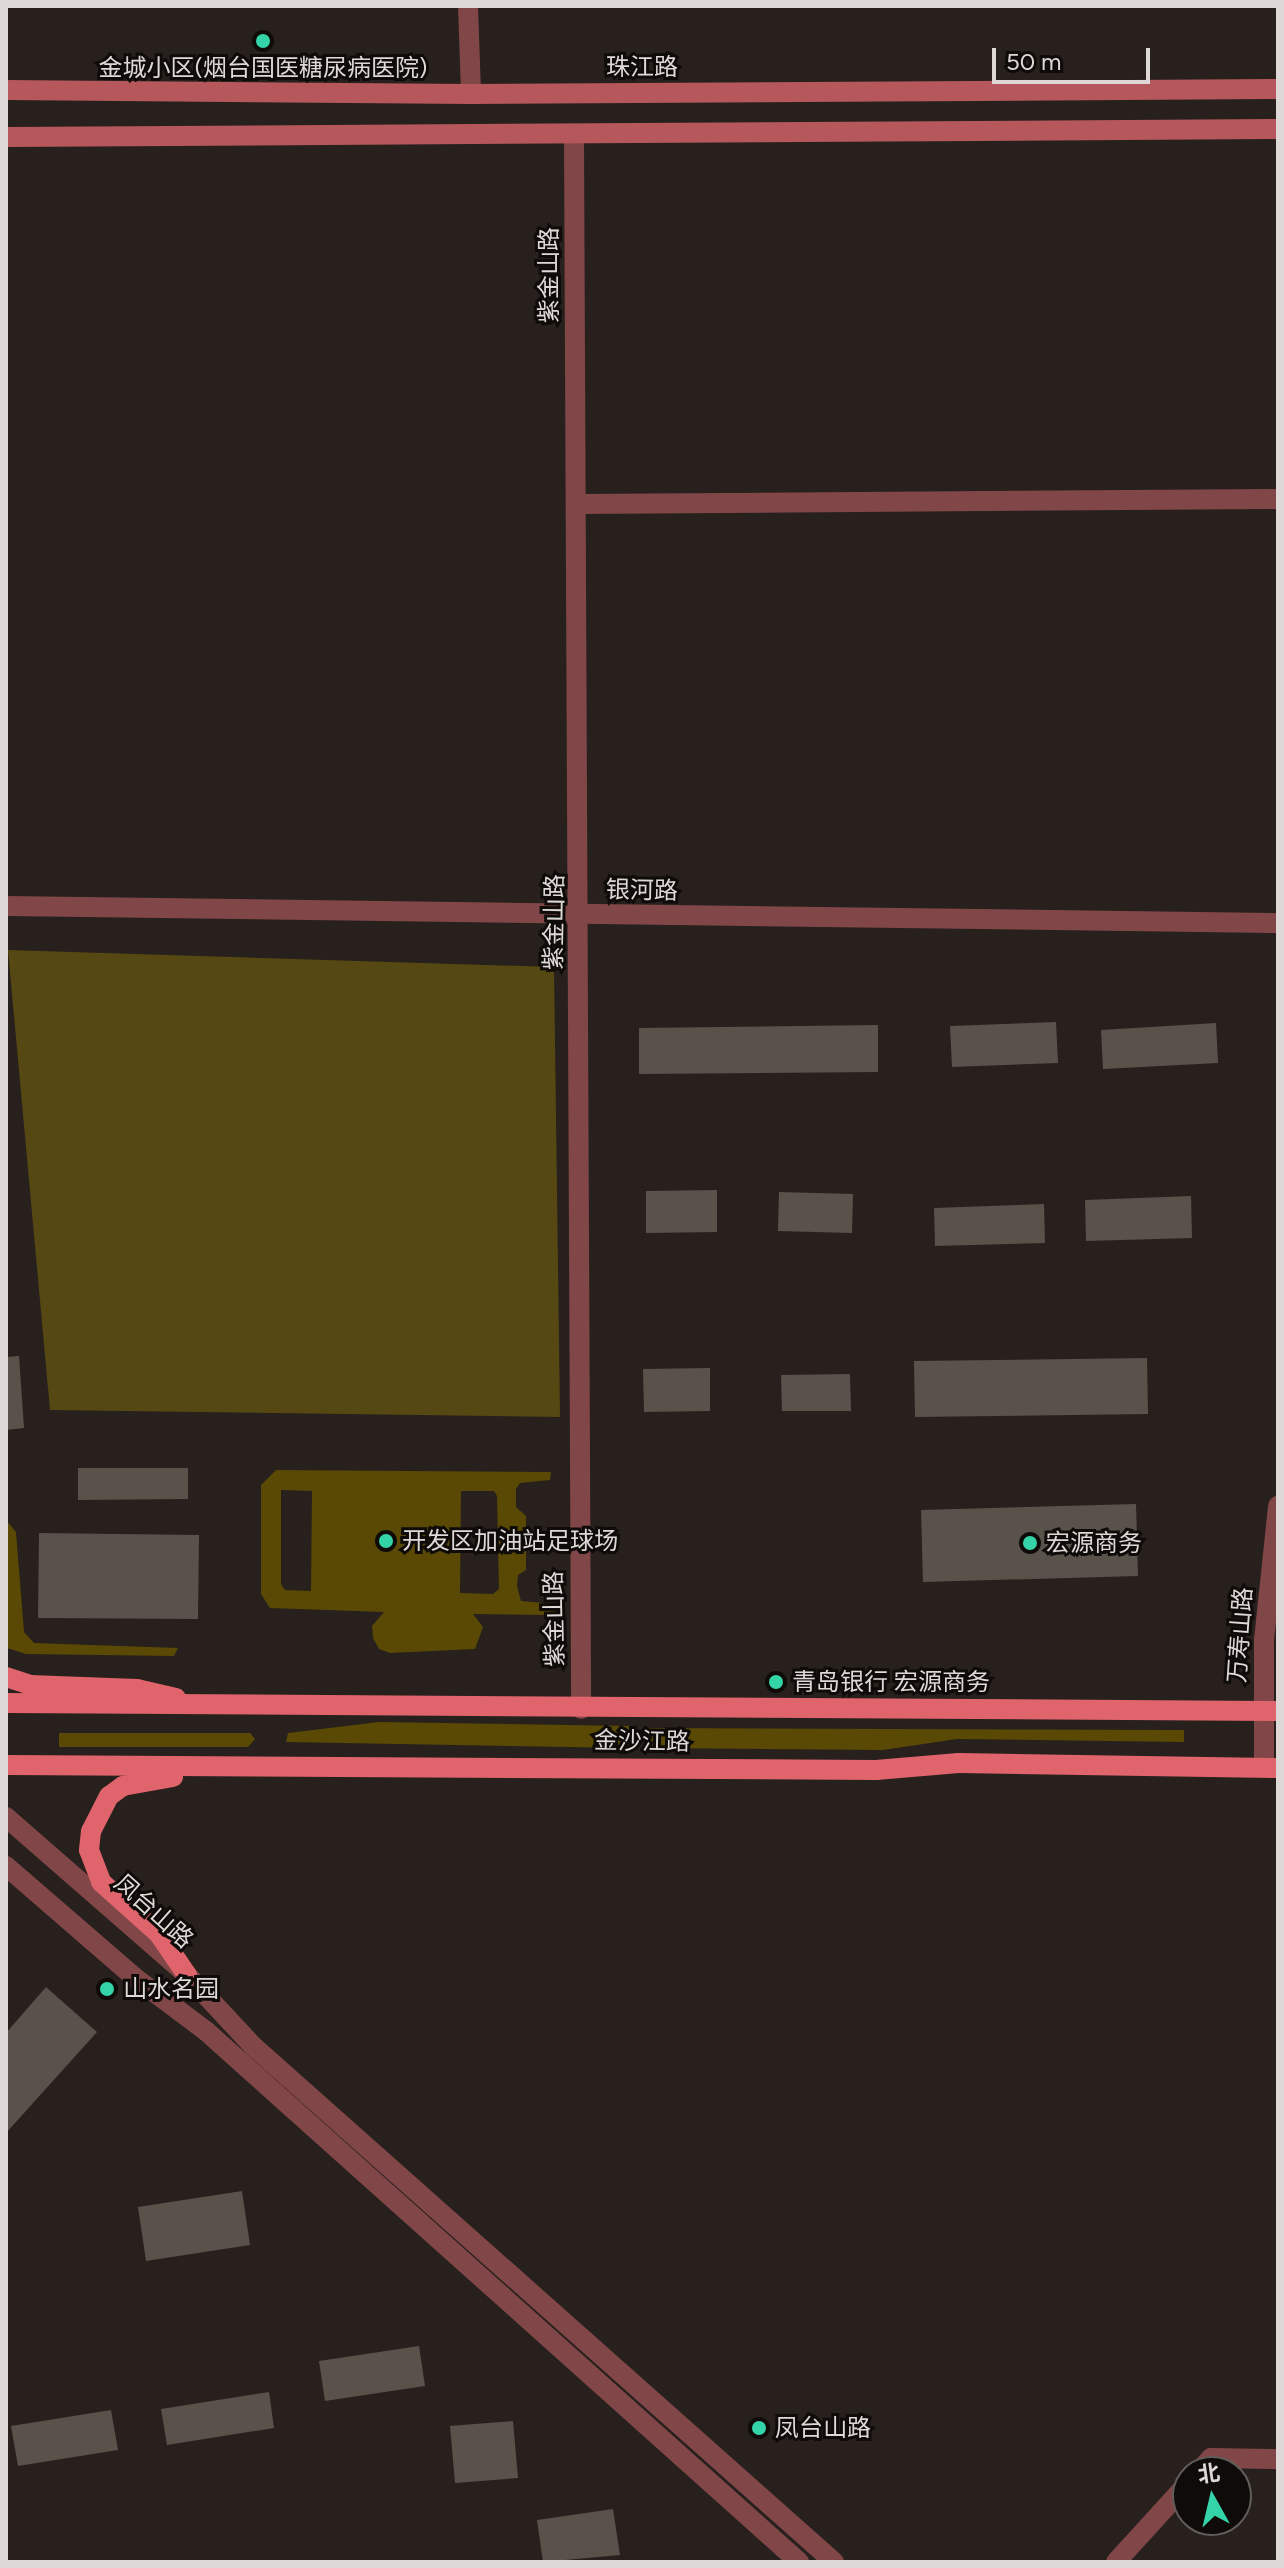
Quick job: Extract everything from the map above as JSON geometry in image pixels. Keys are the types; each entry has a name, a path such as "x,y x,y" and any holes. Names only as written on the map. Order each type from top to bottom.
{"main road":[{"name":"珠江路","path":"6,90 471,94 1278,89"},
{"path":"6,137 574,137 1278,129"},
{"path":"6,1677 30,1685 137,1689 211,1707"},
{"name":"金沙江路","path":"6,1703 211,1707 1270,1712"},
{"name":"金沙江路","path":"6,1765 253,1767 360,1763 876,1770 959,1763 1271,1768"},
{"path":"187,1975 159,1934 101,1882 89,1850 91,1831 109,1796 123,1786 253,1767"}],"street":[{"path":"468,6 471,94"},
{"name":"紫金山路","path":"574,137 581,915 581,1709"},
{"path":"577,504 1278,499"},
{"name":"银河路","path":"6,906 1278,923"},
{"name":"万寿山路","path":"1271,1768 1270,1712 1278,1506"},
{"name":"凤台山路","path":"6,1817 187,1975 253,2046 834,2562"},
{"path":"6,1866 134,1977 206,2031 799,2562"},
{"path":"1252,2459 1278,2459"},
{"path":"1116,2562 1172,2501"}],"shaded area":[{"path":"8,950 554,967 560,1417 50,1410"},
{"path":"276,1470 551,1472 550,1480 520,1483 516,1489 516,1507 526,1516 526,1570 518,1575 517,1586 521,1601 555,1604 556,1615 473,1614 483,1627 475,1649 390,1653 379,1649 373,1638 372,1626 384,1612 270,1608 261,1594 261,1485","holes":["281,1490 312,1491 311,1591 285,1590 281,1584","461,1491 494,1491 497,1496 499,1589 493,1594 460,1593"]},
{"path":"6,1520 16,1532 24,1632 34,1643 178,1648 174,1656 26,1654 7,1648"},
{"path":"379,1722 629,1726 629,1748 286,1742 288,1733"},
{"path":"646,1728 1184,1730 1184,1742 957,1739 883,1750 646,1748"},
{"path":"59,1733 250,1733 255,1739 248,1747 59,1747"}],"building":[{"path":"1056,1022 1058,1063 952,1067 950,1026"},
{"path":"1216,1023 1218,1063 1103,1069 1101,1030"},
{"path":"878,1025 878,1072 639,1074 639,1028"},
{"path":"717,1190 717,1232 646,1233 646,1191"},
{"path":"779,1192 853,1194 852,1233 778,1231"},
{"path":"1191,1196 1192,1238 1086,1241 1085,1200"},
{"path":"1044,1204 1045,1243 935,1246 934,1208"},
{"path":"19,1356 24,1428 6,1430 6,1357"},
{"path":"1147,1358 1148,1414 915,1417 914,1361"},
{"path":"710,1368 710,1411 644,1412 643,1369"},
{"path":"850,1374 851,1411 782,1411 781,1375"},
{"path":"78,1468 188,1468 188,1499 78,1500"},
{"name":"宏源商务","path":"1136,1504 1138,1576 923,1582 921,1510"},
{"path":"39,1533 199,1535 198,1619 38,1618"},
{"path":"46,1987 97,2032 6,2133 6,2033"},
{"path":"242,2191 250,2245 146,2261 138,2207"},
{"path":"419,2346 425,2386 325,2401 319,2361"},
{"path":"269,2392 274,2428 167,2445 161,2409"},
{"path":"111,2410 118,2450 18,2466 11,2426"},
{"path":"513,2421 518,2478 455,2483 450,2426"},
{"path":"613,2509 620,2555 543,2562 537,2520"}],"place":[{"name":"金城小区(烟台国医糖尿病医院)","path":"263,41"},
{"name":"开发区加油站足球场","path":"386,1541"},
{"name":"宏源商务","path":"1030,1543"},
{"name":"青岛银行 宏源商务","path":"776,1682"},
{"name":"山水名园","path":"107,1989"},
{"name":"凤台山路","path":"759,2428"}]}
